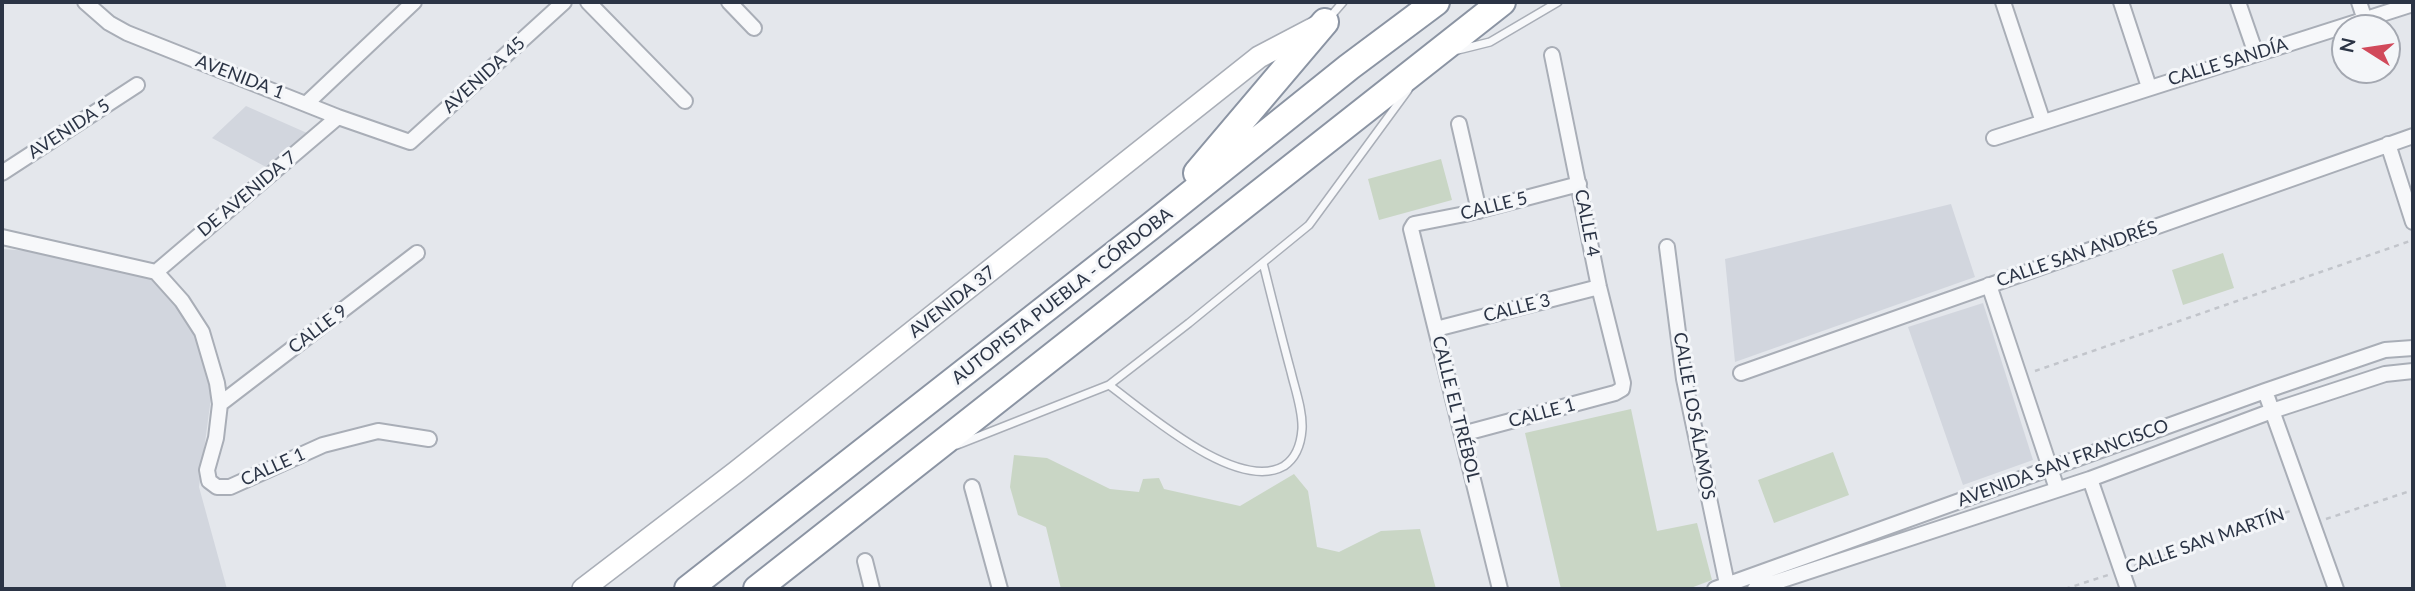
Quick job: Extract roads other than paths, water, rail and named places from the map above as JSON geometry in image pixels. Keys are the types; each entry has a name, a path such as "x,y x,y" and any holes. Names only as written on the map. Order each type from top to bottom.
{"highway":[{"name":"AUTOPISTA PUEBLA - CÓRDOBA","path":"688,589 1349,67 1436,2"},
{"path":"757,589 1503,2"},
{"path":"1151,226 1325,22"}],"street":[{"name":"AVENIDA 1","path":"85,2 109,23 127,33 402,141"},
{"path":"307,103 414,2"},
{"name":"AVENIDA 45","path":"402,141 410,142 564,2"},
{"path":"588,2 685,101"},
{"path":"729,2 754,28"},
{"path":"2003,2 2043,122"},
{"path":"2120,2 2149,87"},
{"path":"2238,2 2256,54"},
{"name":"CALLE SANDÍA","path":"2383,14 2413,4"},
{"name":"AVENIDA 37","path":"583,589 747,464 1259,57 1325,22"},
{"name":"CALLE SANDÍA","path":"1994,138 2331,31"},
{"name":"CALLE 4","path":"1552,55 1599,287 1623,383 1622,389"},
{"name":"AVENIDA 5","path":"2,173 137,85"},
{"name":"DE AVENIDA 7","path":"156,272 338,117"},
{"path":"1459,124 1479,211"},
{"name":"CALLE SAN ANDRÉS","path":"1741,373 2413,136"},
{"path":"2388,144 2413,222"},
{"name":"CALLE 5","path":"1411,229 1414,224 1479,211 1579,184"},
{"name":"CALLE EL TRÉBOL","path":"1411,229 1500,589"},
{"path":"2,237 156,272"},
{"name":"CALLE LOS ÁLAMOS","path":"1667,247 1684,379 1721,587"},
{"name":"CALLE 9","path":"220,404 417,253"},
{"name":"CALLE 1","path":"156,272 182,301 202,332 217,383 220,404 216,438 207,470 209,481 217,487 230,487 323,445 378,431 429,439"},
{"path":"1989,285 2057,489"},
{"name":"CALLE 3","path":"1436,329 1599,287"},
{"name":"AVENIDA SAN FRANCISCO","path":"1721,587 2265,391 2385,350 2413,348"},
{"name":"AVENIDA SAN FRANCISCO","path":"1755,589 2090,478 2272,411 2385,374 2413,371"},
{"name":"CALLE 1","path":"1462,434 1622,389"},
{"path":"2265,391 2336,589"},
{"path":"2090,478 2128,589"},
{"path":"972,487 1000,589"},
{"path":"865,561 872,589"}],"lane":[{"path":"1325,22 1343,2"},
{"path":"924,458 1109,385 1309,225 1433,56 1490,42 1558,2"},
{"path":"1109,385 1218,461 1249,472 1276,470 1288,463 1297,451 1302,428 1263,263"}]}
